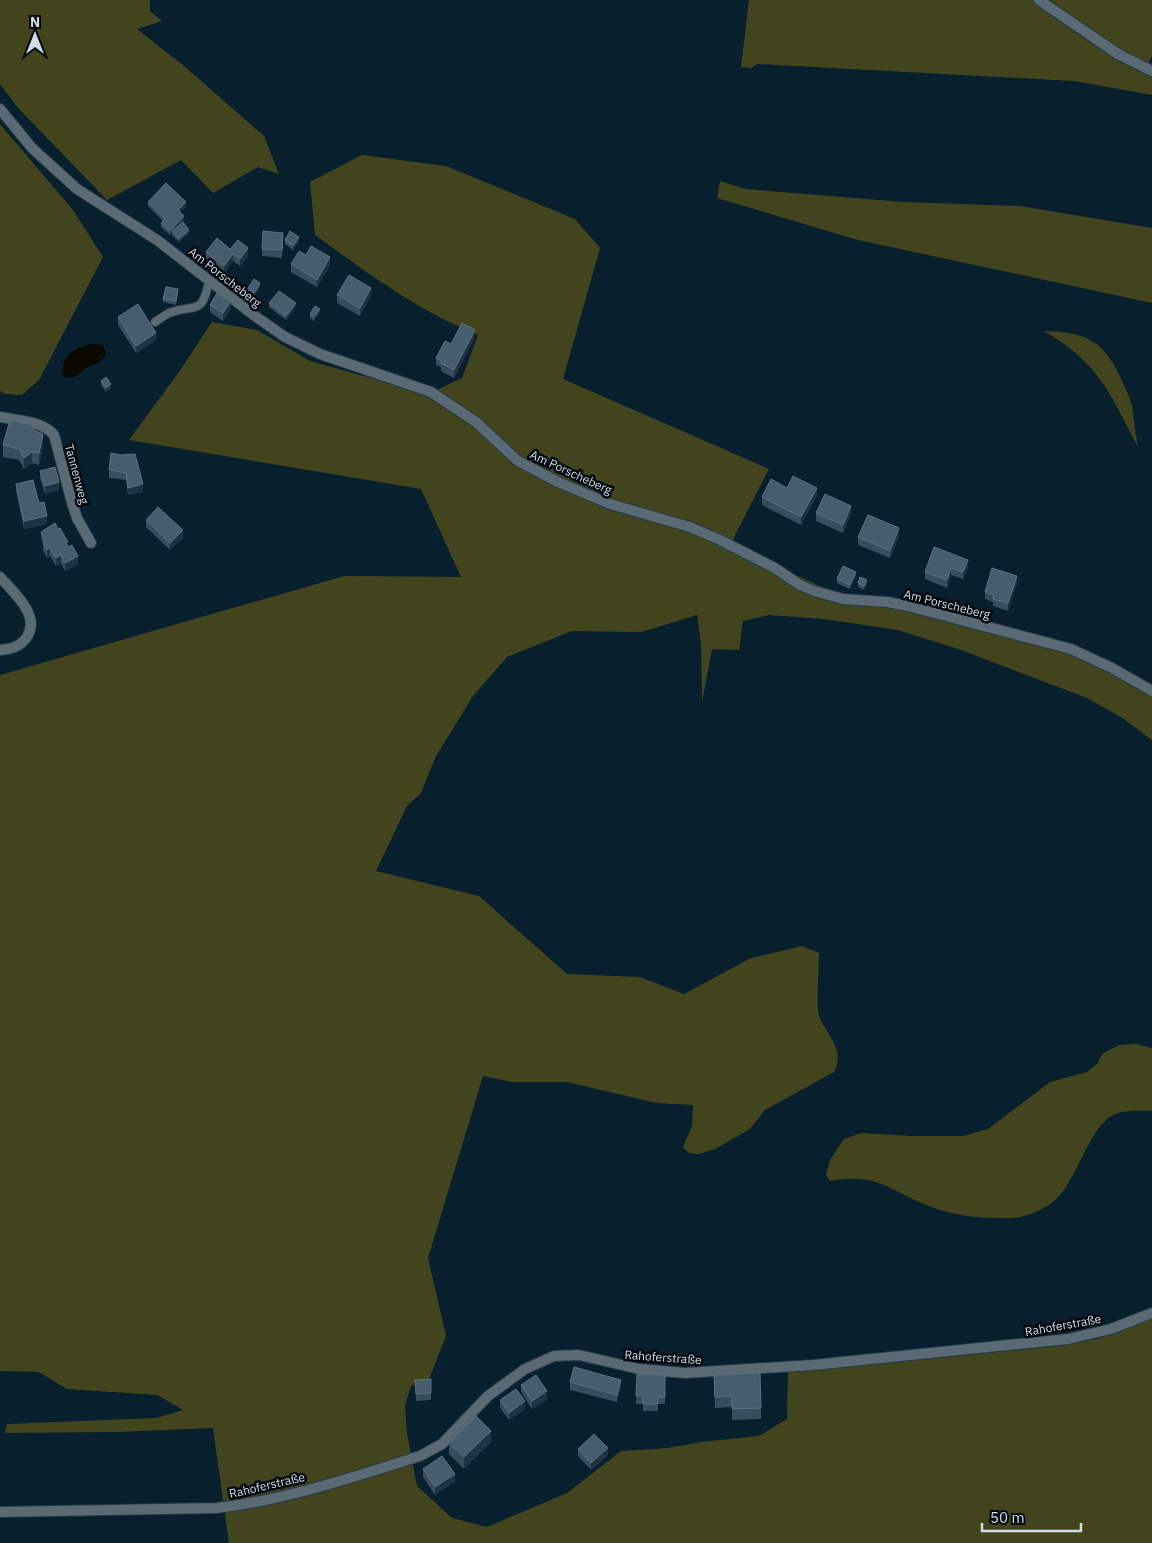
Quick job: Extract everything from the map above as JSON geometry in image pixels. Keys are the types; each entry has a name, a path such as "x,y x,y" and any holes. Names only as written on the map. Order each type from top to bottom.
{"street":[{"path":"1039,0 1118,54 1152,72"},
{"name":"Am Porscheberg","path":"0,109 32,148 77,189 91,200 157,240 209,282 285,337 301,346 350,365 431,392 476,422 518,461 558,482 610,504 690,527 711,536 775,568 814,592 843,599 886,602 908,606 1071,649 1112,668 1152,691"},
{"name":"Tannenweg","path":"0,417 42,426 54,435 77,518 91,543"},
{"path":"0,577 24,605 31,624 29,633 18,646 0,650"},
{"name":"Rahoferstraße","path":"0,1512 217,1508 244,1505 283,1496 420,1456 442,1444 474,1409 494,1392 525,1370 554,1356 579,1356 639,1370 685,1373 813,1365 1068,1339 1112,1329 1152,1313"}],"lane":[{"path":"155,322 170,313 200,305 206,295 209,282"}],"green space":[{"path":"0,0 150,0 150,11 162,21 137,29 184,66 264,136 279,174 258,167 213,193 181,160 107,200 18,108 0,84"},
{"path":"749,0 1034,0 1090,42 1120,61 1152,76 1152,95 1074,81 757,64 751,68 741,67"},
{"path":"1050,0 1152,0 1152,56 1149,62 1152,64 1152,67 1125,53 1099,36"},
{"path":"0,124 73,210 103,257 39,380 22,395 4,394 0,391"},
{"path":"362,155 446,166 575,219 600,248 563,379 769,469 734,537 735,548 865,606 902,609 1076,655 1152,696 1152,740 1121,717 1087,698 961,650 898,630 824,619 769,615 743,621 739,650 712,649 702,702 701,645 697,615 641,632 572,631 507,657 473,696 436,756 421,793 407,806 376,871 479,896 567,974 640,977 684,994 751,958 802,946 819,953 818,1010 822,1022 834,1042 838,1056 834,1072 765,1110 750,1129 715,1149 699,1154 689,1153 683,1147 692,1126 693,1105 656,1103 567,1082 512,1082 483,1076 428,1258 446,1336 429,1379 411,1386 405,1405 407,1434 417,1486 452,1518 487,1527 567,1493 621,1451 668,1448 701,1442 759,1436 787,1419 788,1372 1049,1347 1096,1339 1152,1318 1152,1543 229,1543 213,1428 116,1432 5,1433 7,1424 156,1418 183,1410 157,1395 67,1389 39,1372 0,1371 0,675 344,576 461,577 421,489 129,440 181,369 212,322 257,330 310,361 428,394 462,378 478,335 456,326 414,303 315,235 310,182"},
{"path":"720,181 745,189 904,202 1020,206 1152,228 1152,303 858,240 717,198"},
{"path":"1044,331 1083,337 1092,341 1109,356 1131,403 1138,447 1110,395 1097,376 1074,352"},
{"path":"1136,1044 1152,1048 1152,1111 1122,1112 1108,1119 1091,1140 1062,1192 1054,1201 1036,1212 1011,1218 957,1214 934,1208 874,1182 862,1179 830,1181 826,1175 830,1160 844,1139 861,1133 963,1136 988,1129 1050,1082 1087,1072 1098,1063 1102,1054 1119,1045"}],"shaded area":[{"path":"90,344 103,345 106,354 104,357 100,362 86,368 73,377 64,377 64,363 69,354"}],"building":[{"path":"166,183 186,202 178,210 184,216 170,231 161,223 165,219 148,202"},
{"path":"183,222 189,230 179,239 172,231"},
{"path":"263,231 283,233 282,250 262,249"},
{"path":"290,231 299,237 293,246 285,240"},
{"path":"217,238 230,249 238,240 248,248 240,259 233,254 224,266 206,252"},
{"path":"311,246 330,257 317,280 291,264 299,251 306,255"},
{"path":"349,275 371,288 360,308 337,295"},
{"path":"254,279 260,283 254,293 247,289"},
{"path":"166,287 178,289 176,301 163,299"},
{"path":"279,291 296,303 286,316 269,303"},
{"path":"217,293 231,301 223,313 210,305"},
{"path":"138,304 156,333 136,346 118,317"},
{"path":"315,306 320,309 314,317 310,314"},
{"path":"462,323 475,330 454,370 436,358 445,341 451,344"},
{"path":"106,377 111,384 106,388 101,381"},
{"path":"10,420 33,425 33,430 43,434 39,453 32,452 24,458 19,449 3,445"},
{"path":"111,453 120,455 135,454 143,484 128,488 126,473 109,470"},
{"path":"55,467 59,482 45,486 40,471"},
{"path":"793,476 817,488 801,517 762,497 771,479 787,488"},
{"path":"33,480 39,503 44,502 47,516 24,521 16,484"},
{"path":"825,494 851,506 843,525 816,513"},
{"path":"158,507 183,530 170,543 146,520"},
{"path":"868,515 899,528 890,551 858,537"},
{"path":"55,523 68,542 66,542 68,547 72,545 78,556 65,563 61,555 56,558 50,548 47,550 43,542 46,541 41,532"},
{"path":"934,547 968,560 963,572 951,568 947,580 925,572"},
{"path":"843,566 856,572 850,585 837,579"},
{"path":"992,568 1017,576 1008,603 993,599 994,595 985,592"},
{"path":"860,577 867,580 864,586 858,583"},
{"path":"574,1367 621,1380 617,1395 570,1382"},
{"path":"760,1373 761,1408 732,1409 732,1396 715,1397 714,1375"},
{"path":"637,1374 665,1375 665,1397 658,1397 658,1404 643,1404 643,1396 636,1396"},
{"path":"536,1375 547,1391 532,1401 521,1385"},
{"path":"431,1379 431,1393 416,1394 415,1380"},
{"path":"516,1389 525,1401 509,1413 500,1400"},
{"path":"476,1416 491,1431 464,1457 449,1443"},
{"path":"594,1434 608,1448 591,1463 578,1449"},
{"path":"442,1456 455,1474 435,1487 423,1469"}]}
